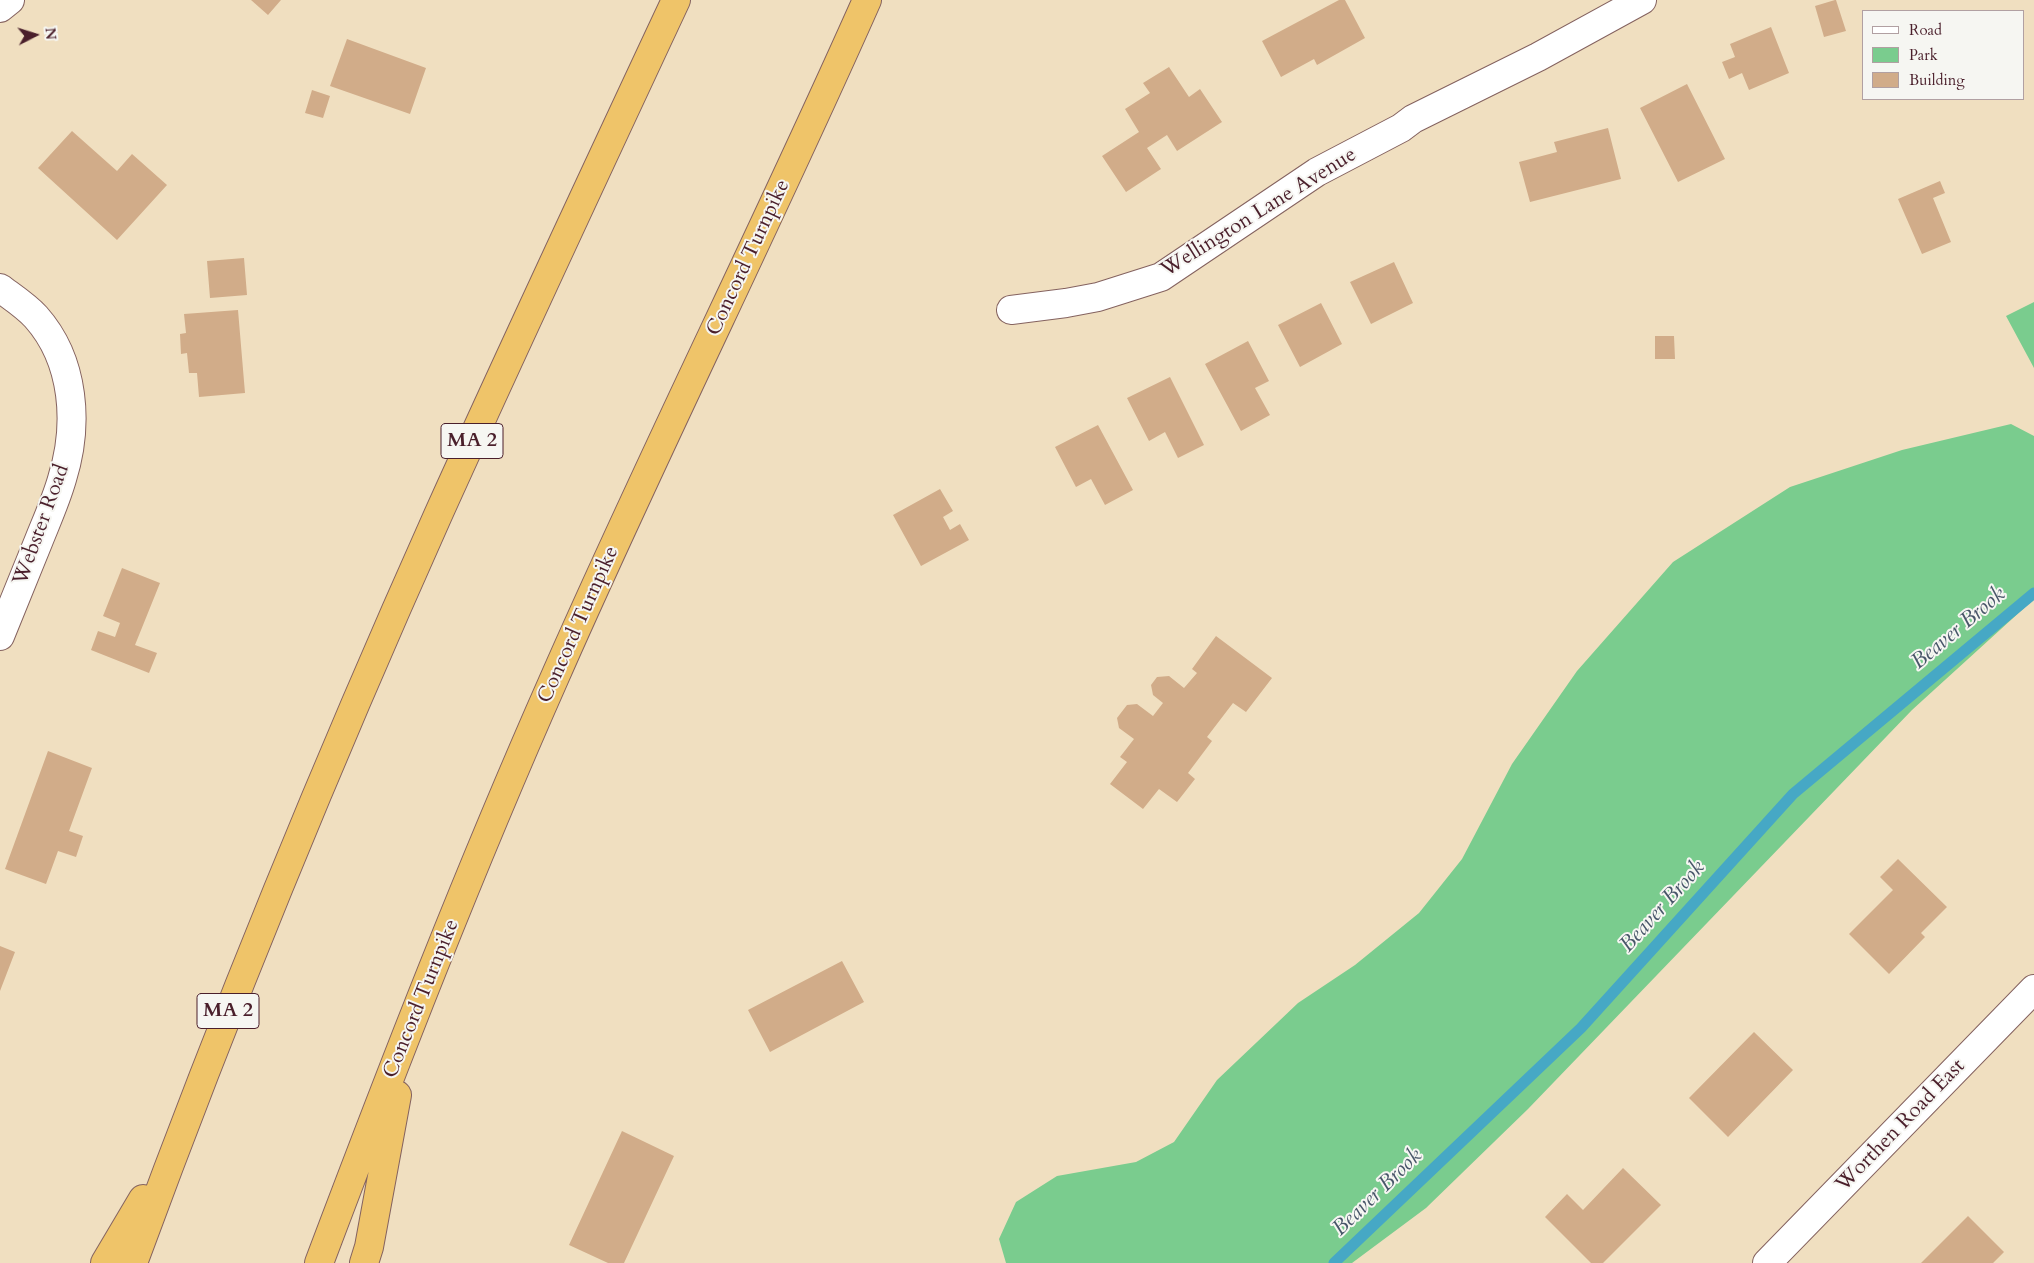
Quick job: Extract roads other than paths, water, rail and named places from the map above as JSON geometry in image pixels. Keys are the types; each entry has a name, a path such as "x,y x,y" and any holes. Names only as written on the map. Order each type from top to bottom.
{"highway":[{"name":"MA 2","path":"133,1263 179,1137 279,886 438,516 676,0"},
{"name":"Concord Turnpike","path":"319,1263 408,1031 554,679 664,436 781,191 867,0"},
{"path":"364,1263 369,1247 408,1031"},
{"path":"105,1263 179,1137"}],"street":[{"path":"0,8 10,0"},
{"name":"Wellington Lane Avenue","path":"1011,310 1066,303 1098,296 1161,277 1317,172 1401,128 1413,119 1538,57 1642,0"},
{"name":"Webster Road","path":"0,288 34,316 52,339 61,358 67,378 72,422 70,444 62,481 0,636"},
{"name":"Worthen Road East","path":"1767,1263 2034,989"}],"waterway":[{"name":"Beaver Brook","path":"1334,1263 1581,1028 1793,794 2034,593"}]}
